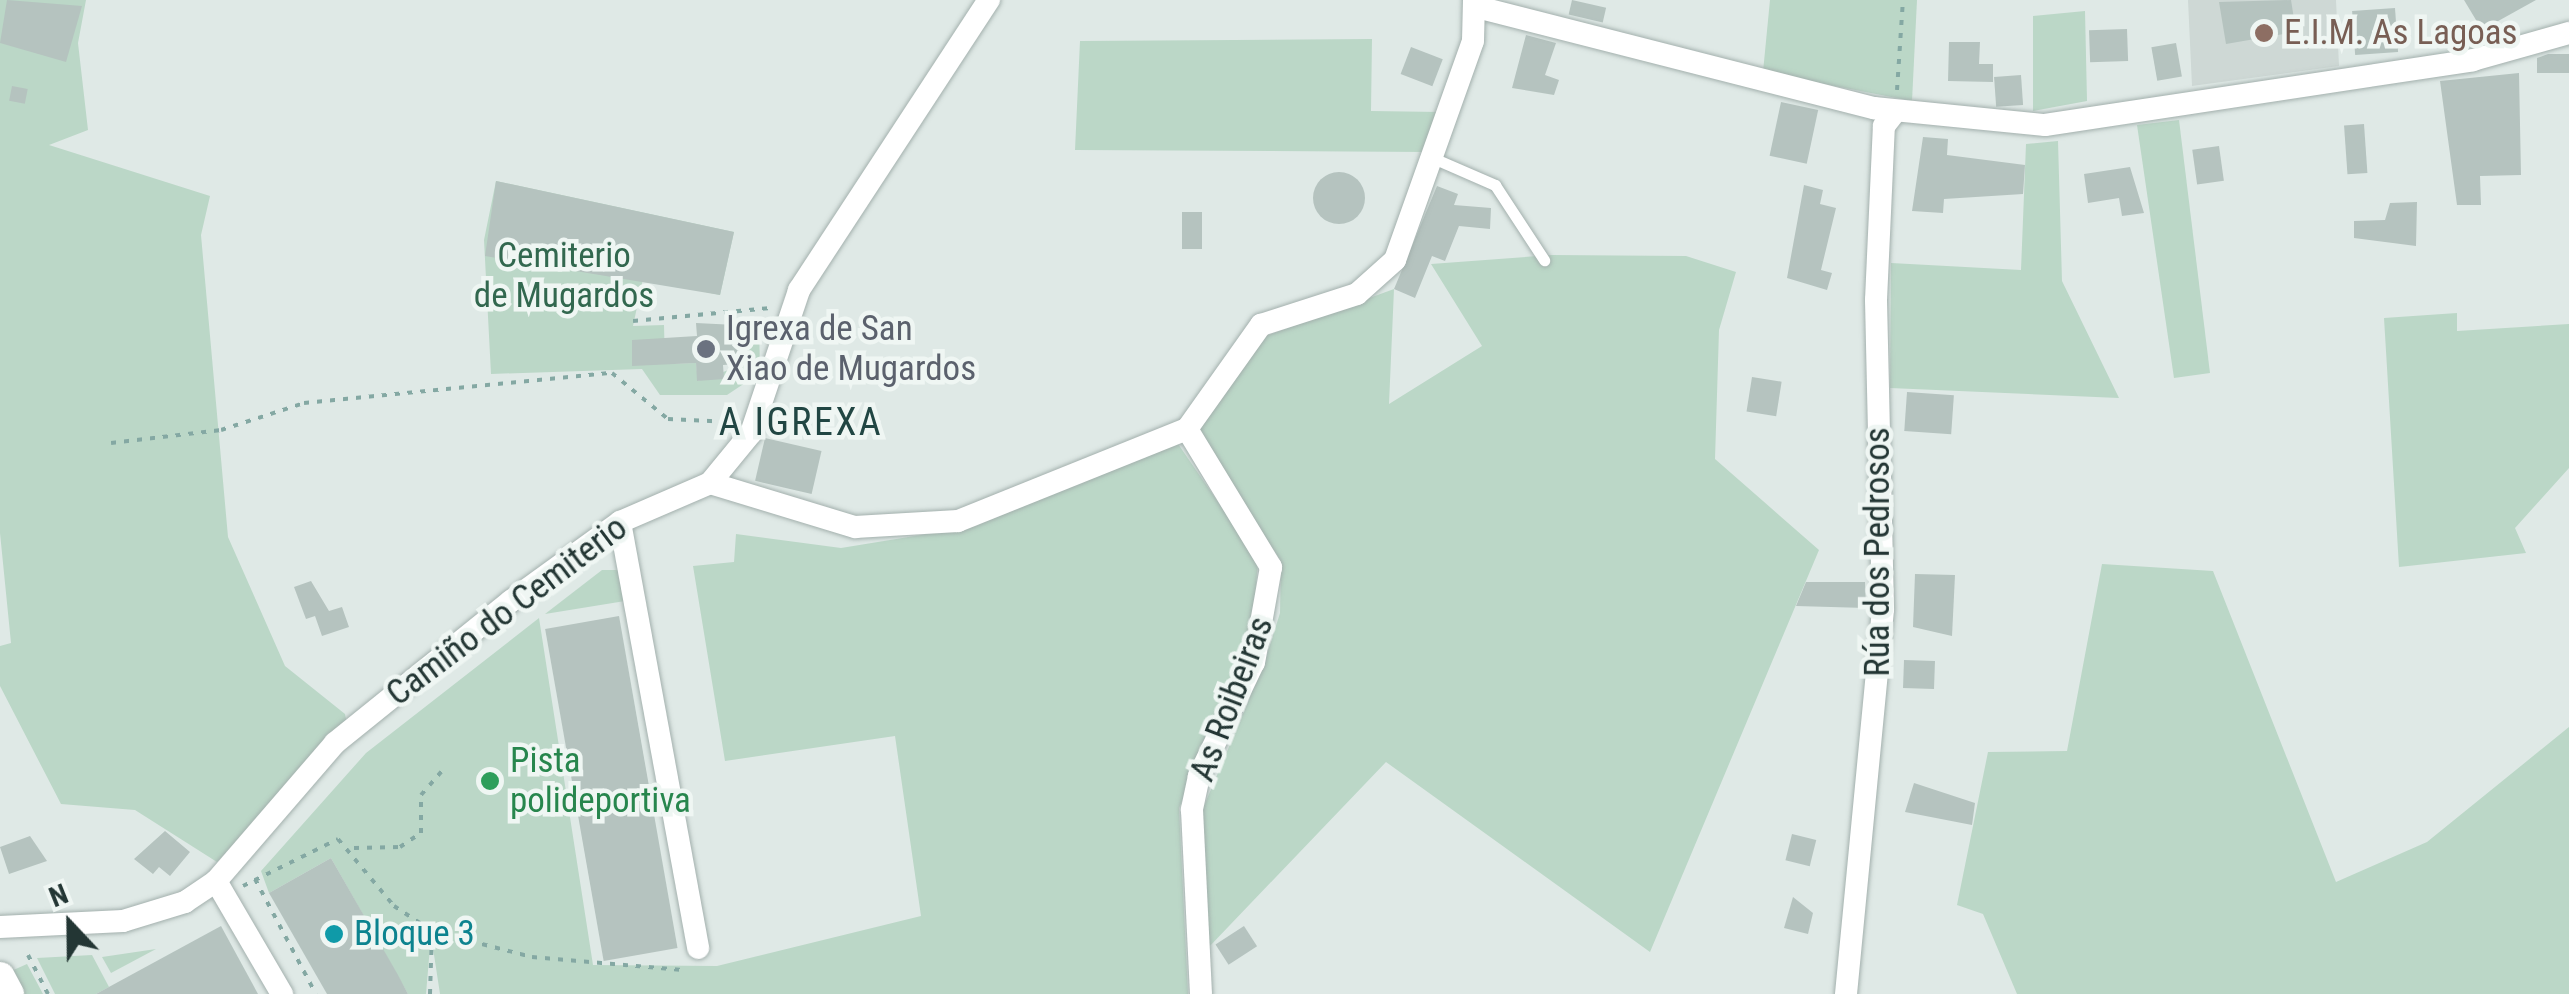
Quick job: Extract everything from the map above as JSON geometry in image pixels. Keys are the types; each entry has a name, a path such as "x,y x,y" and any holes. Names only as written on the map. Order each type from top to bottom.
{"street":[{"name":"Camiño do Cemiterio","path":"0,927 151,916 216,882 335,744 620,522 710,483 756,422 799,290 989,0"},
{"path":"710,483 855,526 958,521 1187,430 1261,325 1382,278 1433,158 1479,2 1895,112 2045,125 2473,60 2569,33"},
{"name":"Rúa dos Pedrosos","path":"1846,994 1883,609 1876,300 1884,126 1895,112"},
{"name":"As Roibeiras","path":"1187,430 1271,568 1254,662 1199,776 1192,810 1201,994"},
{"path":"620,522 698,948"},
{"path":"216,882 282,994"},
{"path":"0,977 9,994"}],"lane":[{"path":"1433,158 1494,185 1544,260"}],"path":[{"path":"1895,112 1903,0"},
{"path":"632,320 758,313 778,295"},
{"path":"110,444 221,430 304,403 612,374 668,419 756,422"},
{"path":"354,848 400,847 422,833 421,795 444,768"},
{"path":"241,887 338,839 354,848 394,906 432,931 532,956 684,970"},
{"path":"254,880 316,994"},
{"path":"430,994 432,931"},
{"path":"28,954 48,994"}],"shaded area":[{"name":"E.I.M. As Lagoas","path":"2188,0 2336,0 2339,66 2192,86"}],"green space":[{"path":"0,0 86,0 78,43 88,130 49,145 210,196 201,235 228,537 285,666 345,714 347,725 217,862 135,810 61,804 0,686 0,646 11,643 0,533"},
{"path":"1770,0 1917,0 1912,101 1763,72"},
{"path":"2085,11 2087,101 2033,111 2033,16"},
{"path":"1372,39 1371,111 1440,112 1426,152 1075,150 1080,41"},
{"path":"2179,120 2210,373 2174,378 2137,125"},
{"path":"2058,141 2062,281 2119,398 1890,388 1891,263 2021,270 2026,144"},
{"name":"Cemiterio de Mugardos","path":"496,181 734,232 720,295 643,279 633,326 664,325 665,364 696,363 698,381 748,363 736,325 759,319 760,373 727,395 660,395 642,369 491,374 484,240"},
{"path":"1552,255 1686,256 1736,272 1719,330 1715,459 1819,550 1650,952 1386,762 1208,948 1201,813 1264,664 1280,613 1281,561 1197,433 1258,339 1394,289 1389,404 1482,346 1431,264"},
{"path":"2457,313 2457,331 2569,324 2569,468 2515,528 2526,553 2399,567 2384,318"},
{"path":"1176,441 1258,560 1252,635 1179,808 1188,994 440,994 431,935 426,994 408,994 331,858 269,893 261,871 366,753 539,618 593,965 717,966 921,916 895,736 725,761 693,566 734,562 736,534 841,548 976,526"},
{"path":"2102,564 2213,571 2336,882 2427,842 2569,727 2569,994 2017,994 1983,914 1957,905 1988,752 2067,751"},
{"path":"602,570 620,570 625,601 545,614"},
{"path":"156,949 111,973 102,957"},
{"path":"92,955 109,987 96,994 55,994 37,958"},
{"path":"27,964 43,994 21,994 9,972"}],"building":[{"path":"7,0 82,6 66,62 0,43"},
{"path":"1572,0 1606,8 1603,22 1569,15"},
{"path":"2291,0 2296,32 2226,44 2219,2"},
{"path":"2464,0 2536,0 2482,30"},
{"path":"2395,8 2398,52 2355,55 2352,11"},
{"path":"2127,29 2128,61 2090,62 2089,30"},
{"path":"1526,35 1556,43 1545,75 1559,80 1554,95 1512,88"},
{"path":"1949,42 1980,42 1979,64 1993,64 1993,82 1948,81"},
{"path":"2176,43 2182,76 2157,81 2151,47"},
{"path":"1411,47 1443,59 1432,86 1401,74"},
{"path":"2569,54 2569,73 2537,73 2537,58"},
{"path":"2519,73 2521,175 2480,176 2481,205 2457,205 2440,81"},
{"path":"2021,75 2023,105 1996,107 1994,77"},
{"path":"12,86 28,89 25,104 9,101"},
{"path":"1781,102 1818,110 1807,164 1770,156"},
{"path":"2364,124 2367,173 2347,174 2344,125"},
{"path":"1923,137 1948,139 1947,155 2025,165 2023,194 1944,199 1943,213 1912,211"},
{"path":"2219,146 2224,181 2197,184 2192,150"},
{"path":"2130,167 2144,213 2122,216 2119,198 2088,203 2084,174"},
{"path":"1339,172 1357,180 1365,198 1357,216 1339,224 1321,216 1313,198 1321,180"},
{"path":"496,181 734,232 720,295 485,256"},
{"path":"1804,185 1823,190 1820,204 1836,208 1821,270 1832,273 1827,290 1787,278"},
{"path":"1437,186 1458,194 1454,205 1491,208 1490,229 1459,226 1445,261 1432,256 1415,298 1394,289"},
{"path":"2417,202 2416,246 2354,238 2354,221 2385,220 2390,203"},
{"path":"1182,212 1202,212 1202,249 1182,249"},
{"name":"Igrexa de San Xiao de Mugardos","path":"696,323 736,325 748,363 723,365 724,379 697,381 696,363 632,366 632,340 697,336"},
{"path":"1752,377 1782,382 1776,416 1747,412"},
{"path":"1907,392 1954,395 1951,434 1904,431"},
{"path":"765,438 822,451 812,494 755,481"},
{"path":"1915,574 1955,575 1952,636 1913,627"},
{"path":"311,581 329,611 342,607 349,627 322,636 315,616 306,619 294,587"},
{"path":"1806,582 1865,582 1866,608 1796,606"},
{"path":"619,616 678,948 604,961 545,629"},
{"path":"1904,660 1935,661 1934,689 1903,688"},
{"path":"1914,783 1975,803 1972,825 1905,812"},
{"path":"165,831 190,852 170,876 159,867 153,874 134,859"},
{"path":"1792,834 1816,840 1810,866 1785,860"},
{"path":"30,836 47,861 9,874 0,847"},
{"name":"Bloque 3","path":"331,858 408,994 327,994 269,893"},
{"path":"1793,897 1813,913 1808,934 1784,928"},
{"path":"221,926 258,994 96,994"},
{"path":"1244,926 1257,946 1229,965 1215,945"}],"place":[{"name":"E.I.M. As Lagoas","path":"2264,33"},
{"name":"Igrexa de San Xiao de Mugardos","path":"706,349"},
{"name":"Pista polideportiva","path":"490,781"},
{"name":"Bloque 3","path":"334,934"}],"district":[{"name":"A IGREXA","path":"801,423"}]}
